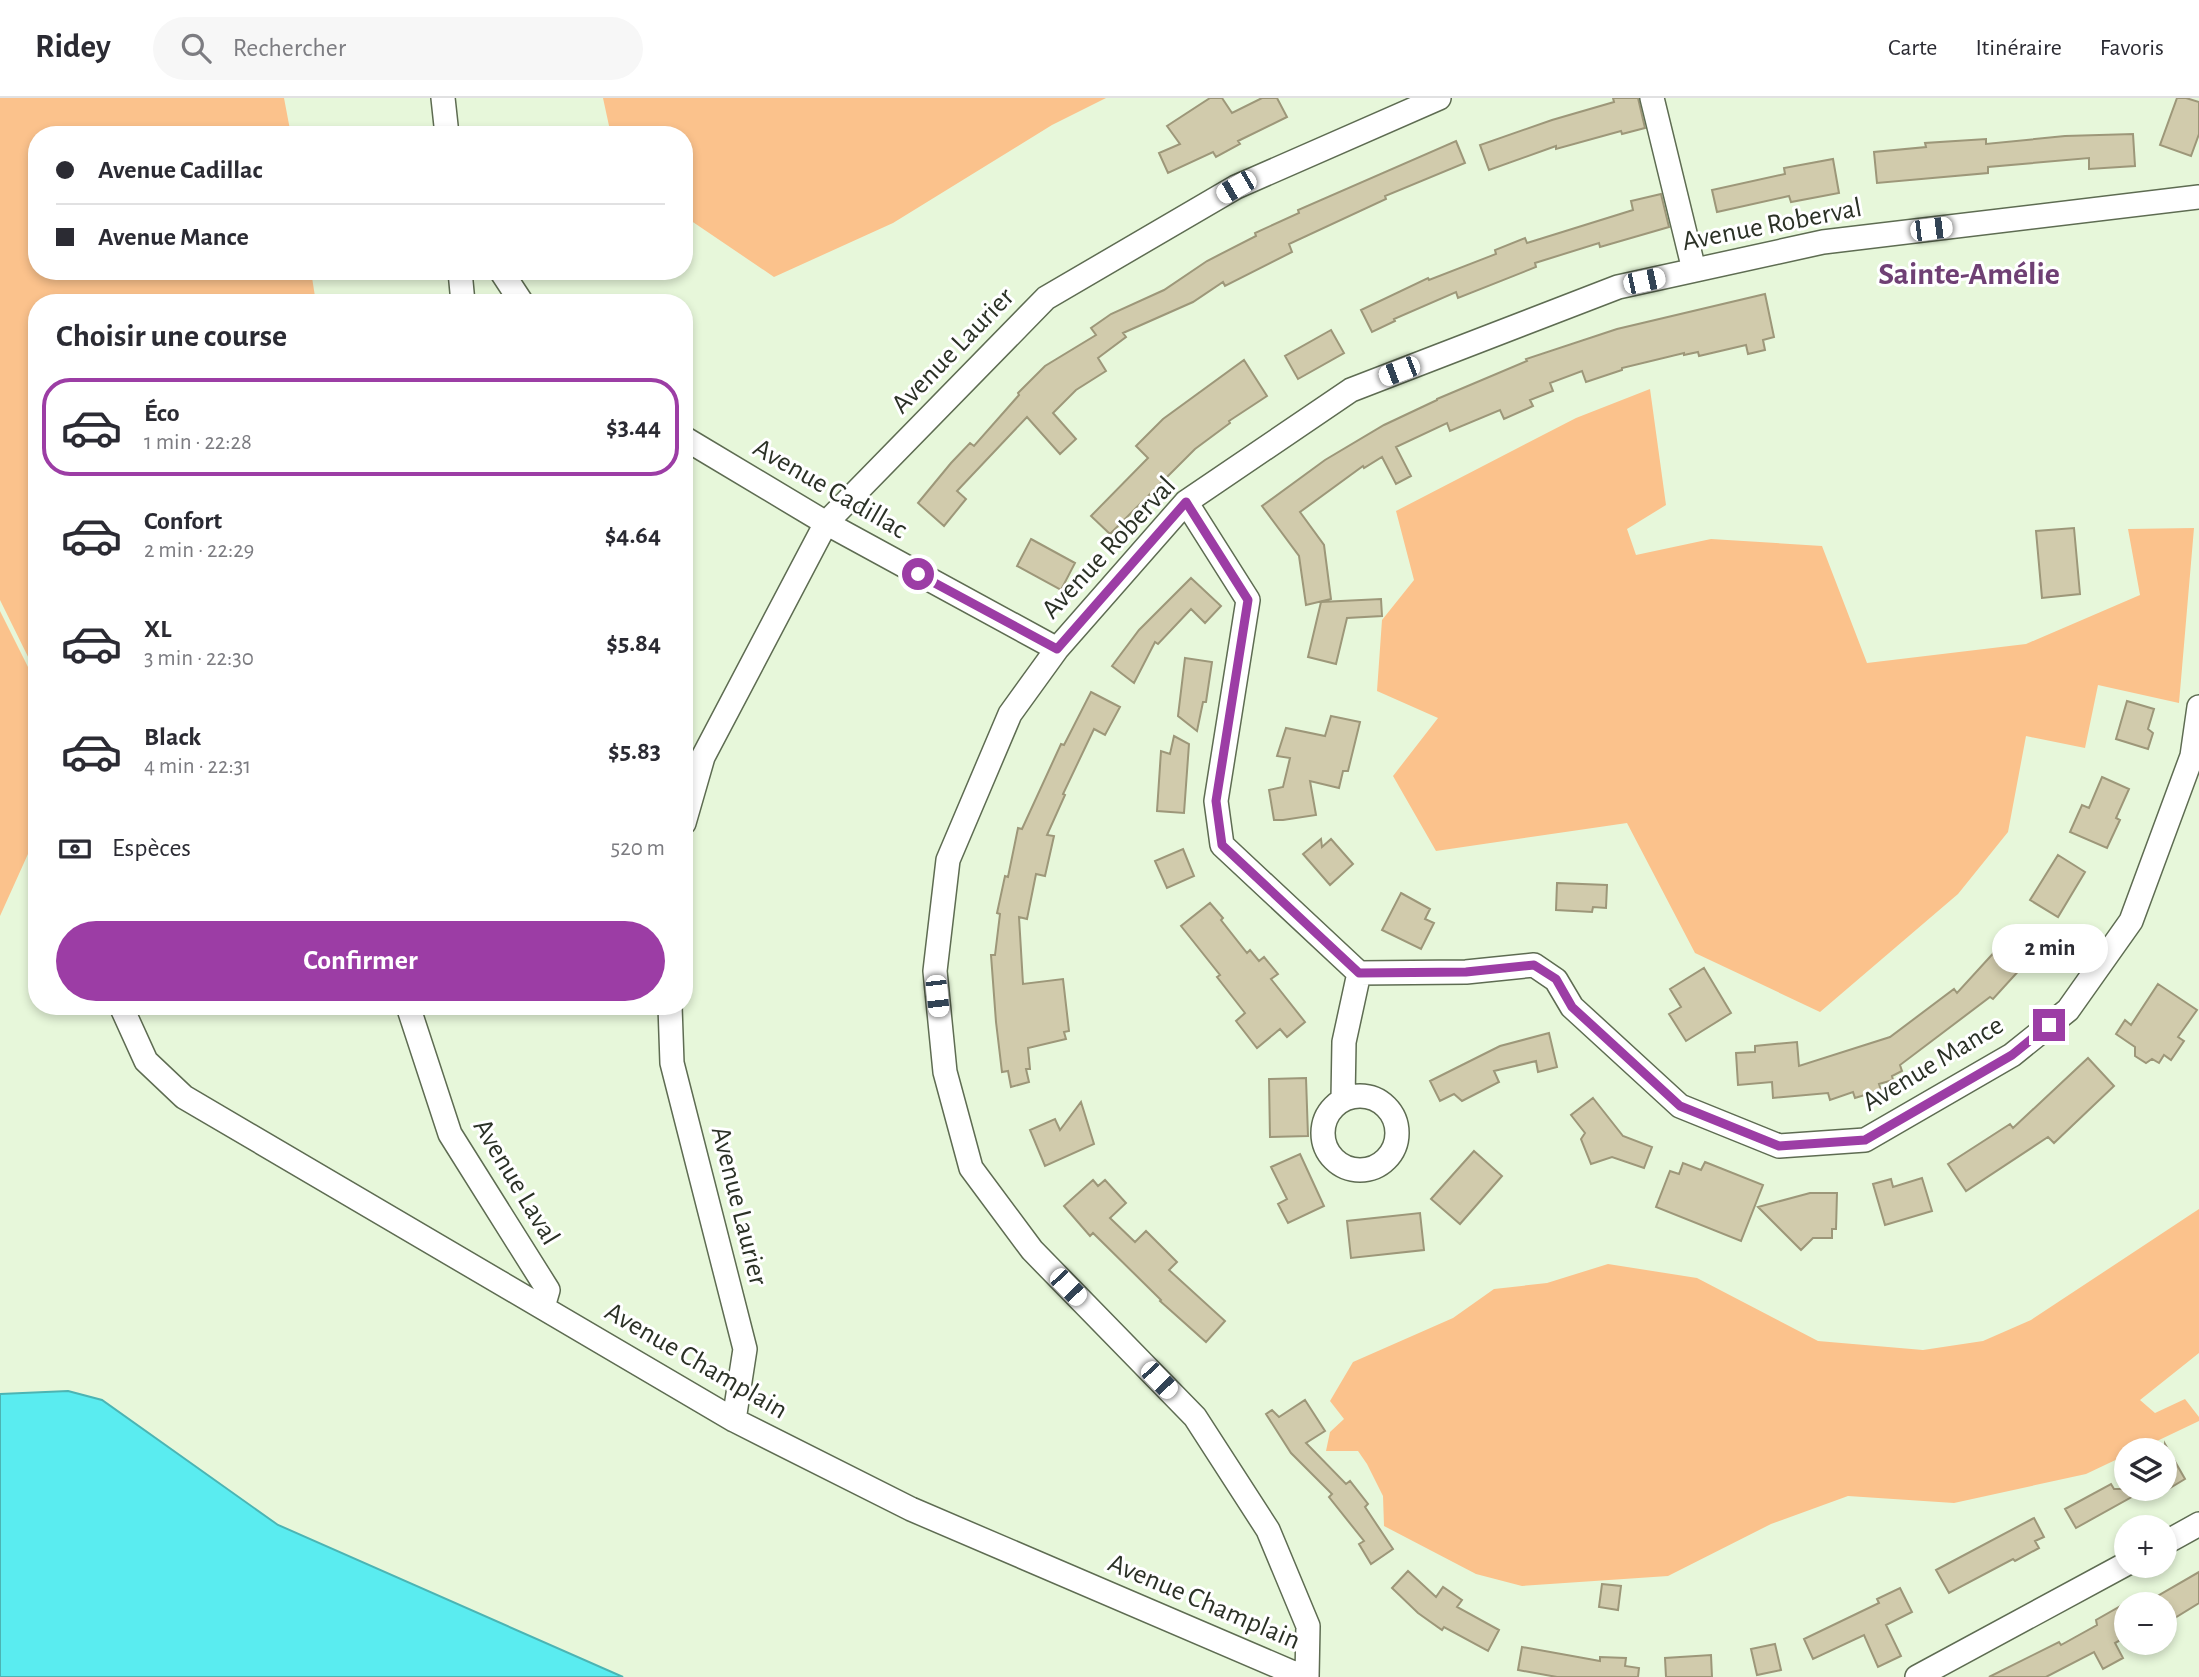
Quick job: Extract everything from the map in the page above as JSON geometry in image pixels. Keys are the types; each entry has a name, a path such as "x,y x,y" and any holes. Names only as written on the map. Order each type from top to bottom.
{"street":[{"path":"443,98 446,126"},
{"name":"Avenue Laurier","path":"693,792 703,757 826,523 1046,298 1236,187 1439,98"},
{"path":"1652,98 1694,270"},
{"name":"Avenue Roberval","path":"1305,1677 1308,1626 1268,1530 1195,1417 1032,1250 971,1168 945,1072 935,971 948,860 1010,714 1057,649 1186,502 1351,390 1618,286 1823,242 2199,197"},
{"name":"Avenue Cadillac","path":"693,443 826,523 1057,649"},
{"path":"1186,502 1248,600 1216,801 1222,845 1359,973 1344,1042 1343,1100"},
{"name":"Avenue Mance","path":"1359,973 1466,972 1534,965 1556,979 1572,1007 1680,1106 1779,1146 1865,1140 2012,1055 2068,1010 2131,921 2192,756 2199,707"},
{"name":"Avenue Champlain","path":"125,1015 146,1061 184,1097 734,1420 911,1509 1305,1677"},
{"name":"Avenue Laval","path":"411,1015 450,1135 548,1290 543,1307"},
{"name":"Avenue Laurier","path":"670,1015 672,1063 745,1349 734,1420"},
{"path":"2177,1536 2199,1524"},
{"path":"1917,1677 2114,1570"}],"shaded area":[{"path":"0,98 284,98 289,126 28,126 28,280 312,280 315,294 28,294 28,657 0,600"},
{"path":"603,98 1106,98 1052,125 893,223 774,277 693,222 693,126 609,126"},
{"path":"1650,389 1666,505 1627,529 1636,555 1711,539 1822,546 1867,663 2026,644 2140,595 2128,529 2194,528 2179,703 2098,685 2085,748 2026,736 2008,832 1958,894 1820,1012 1695,953 1627,823 1436,851 1393,776 1438,718 1377,691 1382,620 1414,580 1396,511 1576,418"},
{"path":"0,611 28,667 28,854 0,916"},
{"path":"2199,1209 2199,1353 2140,1400 2155,1413 2185,1399 2199,1417 2199,1421 2163,1438 2114,1438 2114,1461 2086,1474 1954,1503 1848,1496 1771,1524 1668,1576 1522,1586 1476,1574 1384,1526 1383,1496 1358,1451 1326,1451 1330,1432 1344,1419 1330,1401 1353,1362 1453,1318 1494,1289 1547,1283 1608,1264 1697,1278 1818,1341 1923,1350 1983,1341 2031,1320"}],"water":[{"path":"68,1391 102,1400 278,1525 623,1677 0,1677 0,1394"}],"building":[{"path":"1210,98 1222,98 1232,113 1262,98 1277,98 1287,117 1238,141 1240,144 1216,157 1213,152 1168,173 1159,153 1180,144 1167,126"},
{"path":"1613,98 1638,98 1645,128 1622,134 1621,131 1556,149 1556,146 1489,170 1480,145 1614,102"},
{"path":"2177,98 2199,102 2199,134 2191,156 2160,145"},
{"path":"2133,134 2135,166 2089,169 2089,158 1988,167 1988,173 1877,183 1874,152 1926,147 1925,143 1986,139 1986,144 2065,136"},
{"path":"1456,141 1465,163 1385,196 1386,199 1289,244 1292,252 1225,286 1223,282 1193,302 1123,333 1126,337 1098,358 1106,371 1076,390 1053,413 1076,439 1060,454 1027,417 957,491 966,499 944,526 918,503 951,463 970,443 974,446 1018,393 1045,366 1096,335 1091,328 1111,314 1164,290 1207,261 1256,236 1255,233 1299,213 1298,210"},
{"path":"1833,159 1839,193 1791,202 1789,196 1717,212 1712,190 1785,174 1784,168"},
{"path":"1661,194 1669,227 1600,247 1599,243 1535,263 1536,267 1458,298 1456,292 1394,319 1395,321 1372,332 1361,310 1428,278 1429,280 1496,254 1495,250 1525,238 1527,243 1633,210 1631,201"},
{"path":"1765,294 1774,337 1763,340 1765,350 1748,354 1746,345 1699,356 1698,352 1684,353 1622,368 1586,382 1582,371 1550,383 1553,391 1530,400 1533,406 1504,419 1500,410 1450,431 1447,423 1396,447 1411,476 1396,484 1382,457 1364,468 1363,466 1300,512 1324,545 1331,599 1306,605 1299,556 1262,506 1325,460 1384,425 1527,361 1526,359 1617,329"},
{"path":"1331,330 1344,353 1298,379 1285,356"},
{"path":"1244,360 1267,396 1229,421 1230,423 1195,449 1110,534 1091,516 1148,458 1136,446 1163,419"},
{"path":"2074,528 2080,594 2042,598 2036,531"},
{"path":"1031,539 1075,563 1061,590 1017,566"},
{"path":"1191,578 1221,606 1205,623 1191,609 1158,644 1155,642 1134,683 1112,666 1139,630"},
{"path":"1381,599 1382,616 1347,618 1336,664 1308,657 1321,602"},
{"path":"1185,658 1212,662 1206,702 1203,702 1197,731 1178,716"},
{"path":"1091,692 1120,707 1105,735 1094,729 1047,835 1054,836 1045,876 1036,874 1027,919 1019,917 1023,984 1063,979 1069,1031 1064,1032 1066,1039 1028,1048 1030,1069 1026,1069 1029,1082 1011,1087 1008,1071 1002,1072 996,1022 991,955 995,955 1000,914 997,913 1018,828 1022,829 1061,744 1064,745"},
{"path":"2127,701 2154,709 2148,729 2153,733 2148,749 2116,739"},
{"path":"1331,716 1360,722 1348,771 1343,771 1339,788 1310,781 1316,815 1274,820 1269,790 1283,787 1290,758 1277,756 1286,728 1325,736"},
{"path":"1174,736 1189,744 1184,813 1157,811 1161,751 1170,754"},
{"path":"2102,777 2129,789 2116,818 2120,820 2107,848 2070,832 2082,805 2089,808"},
{"path":"1321,839 1322,847 1331,839 1353,864 1330,885 1303,854"},
{"path":"1183,849 1194,876 1167,888 1155,861"},
{"path":"2058,855 2085,872 2058,917 2030,900"},
{"path":"1557,883 1607,885 1606,908 1593,907 1592,912 1556,910"},
{"path":"1401,893 1430,909 1425,919 1434,923 1421,949 1382,930"},
{"path":"1210,903 1247,953 1250,950 1259,961 1264,957 1278,974 1271,979 1305,1022 1287,1037 1280,1029 1257,1048 1236,1021 1245,1013 1217,977 1220,975 1181,926"},
{"path":"2010,935 2033,955 1993,999 1990,997 1900,1065 1902,1071 1892,1076 1893,1080 1879,1084 1881,1090 1855,1098 1853,1092 1830,1100 1828,1093 1773,1098 1772,1082 1738,1085 1736,1053 1755,1052 1755,1046 1797,1042 1799,1066 1890,1037 1954,989 1957,993"},
{"path":"1704,968 1731,1013 1686,1041 1669,1014 1681,1007 1670,989"},
{"path":"2158,984 2197,1010 2178,1037 2184,1041 2171,1060 2164,1055 2159,1063 2152,1059 2146,1063 2135,1056 2135,1047 2116,1034 2125,1020 2131,1025"},
{"path":"1549,1033 1557,1067 1538,1072 1536,1061 1494,1071 1499,1082 1462,1101 1454,1094 1440,1101 1430,1081 1500,1046"},
{"path":"2088,1058 2114,1086 2054,1143 2048,1137 1966,1191 1948,1164 2010,1124 2013,1128"},
{"path":"1306,1078 1308,1136 1270,1137 1269,1079"},
{"path":"1593,1098 1623,1136 1652,1147 1644,1168 1612,1157 1591,1164 1581,1139 1585,1133 1571,1115"},
{"path":"1081,1102 1094,1144 1045,1166 1030,1130 1055,1119 1060,1130"},
{"path":"1474,1151 1502,1176 1460,1224 1431,1199"},
{"path":"1300,1154 1324,1206 1288,1223 1278,1204 1287,1199 1271,1167"},
{"path":"1705,1162 1763,1185 1741,1241 1656,1207 1670,1171 1679,1174 1683,1163 1701,1170"},
{"path":"1922,1178 1932,1211 1885,1225 1873,1184 1891,1179 1893,1187"},
{"path":"1093,1180 1098,1186 1105,1180 1126,1203 1110,1218 1135,1242 1146,1231 1177,1262 1169,1270 1225,1321 1206,1342 1160,1301 1093,1233 1090,1236 1064,1206"},
{"path":"1810,1193 1837,1193 1836,1229 1832,1229 1832,1238 1813,1238 1801,1250 1758,1207"},
{"path":"1420,1213 1424,1250 1351,1258 1347,1221"},
{"path":"1305,1400 1325,1431 1306,1443 1346,1484 1350,1481 1368,1504 1365,1507 1393,1549 1371,1564 1359,1544 1364,1541 1329,1497 1332,1494 1291,1453 1266,1414 1272,1410 1279,1417"},
{"path":"2177,1465 2185,1479 2177,1484"},
{"path":"2111,1484 2114,1501 2124,1501 2076,1528 2065,1509"},
{"path":"2034,1518 2044,1537 2035,1541 2039,1548 1949,1593 1936,1570"},
{"path":"1408,1571 1436,1597 1443,1587 1462,1600 1457,1607 1499,1630 1488,1651 1444,1627 1442,1630 1418,1613 1392,1588"},
{"path":"2199,1572 2199,1603 2177,1617 2177,1592 2164,1592"},
{"path":"1602,1584 1621,1586 1618,1610 1599,1607"},
{"path":"1900,1588 1912,1612 1886,1625 1901,1656 1878,1667 1864,1635 1813,1659 1804,1639 1879,1603 1877,1599"},
{"path":"2114,1610 2114,1655 2121,1655 2123,1658 2103,1669 2094,1652 2046,1677 1989,1677 2059,1642 2061,1645 2097,1625 2096,1620"},
{"path":"1775,1644 1781,1670 1757,1675 1751,1649"},
{"path":"1522,1647 1600,1661 1600,1657 1626,1658 1625,1666 1639,1668 1638,1677 1557,1677 1518,1670"},
{"path":"1711,1655 1712,1677 1666,1677 1665,1658"}],"district":[{"name":"Sainte-Amélie","path":"1969,274"}],"route":[{"path":"918,574 1057,649 1186,502 1248,600 1216,801 1222,845 1359,973 1466,972 1534,965 1556,979 1572,1007 1680,1106 1779,1146 1865,1140 2012,1055 2049,1025"}]}
